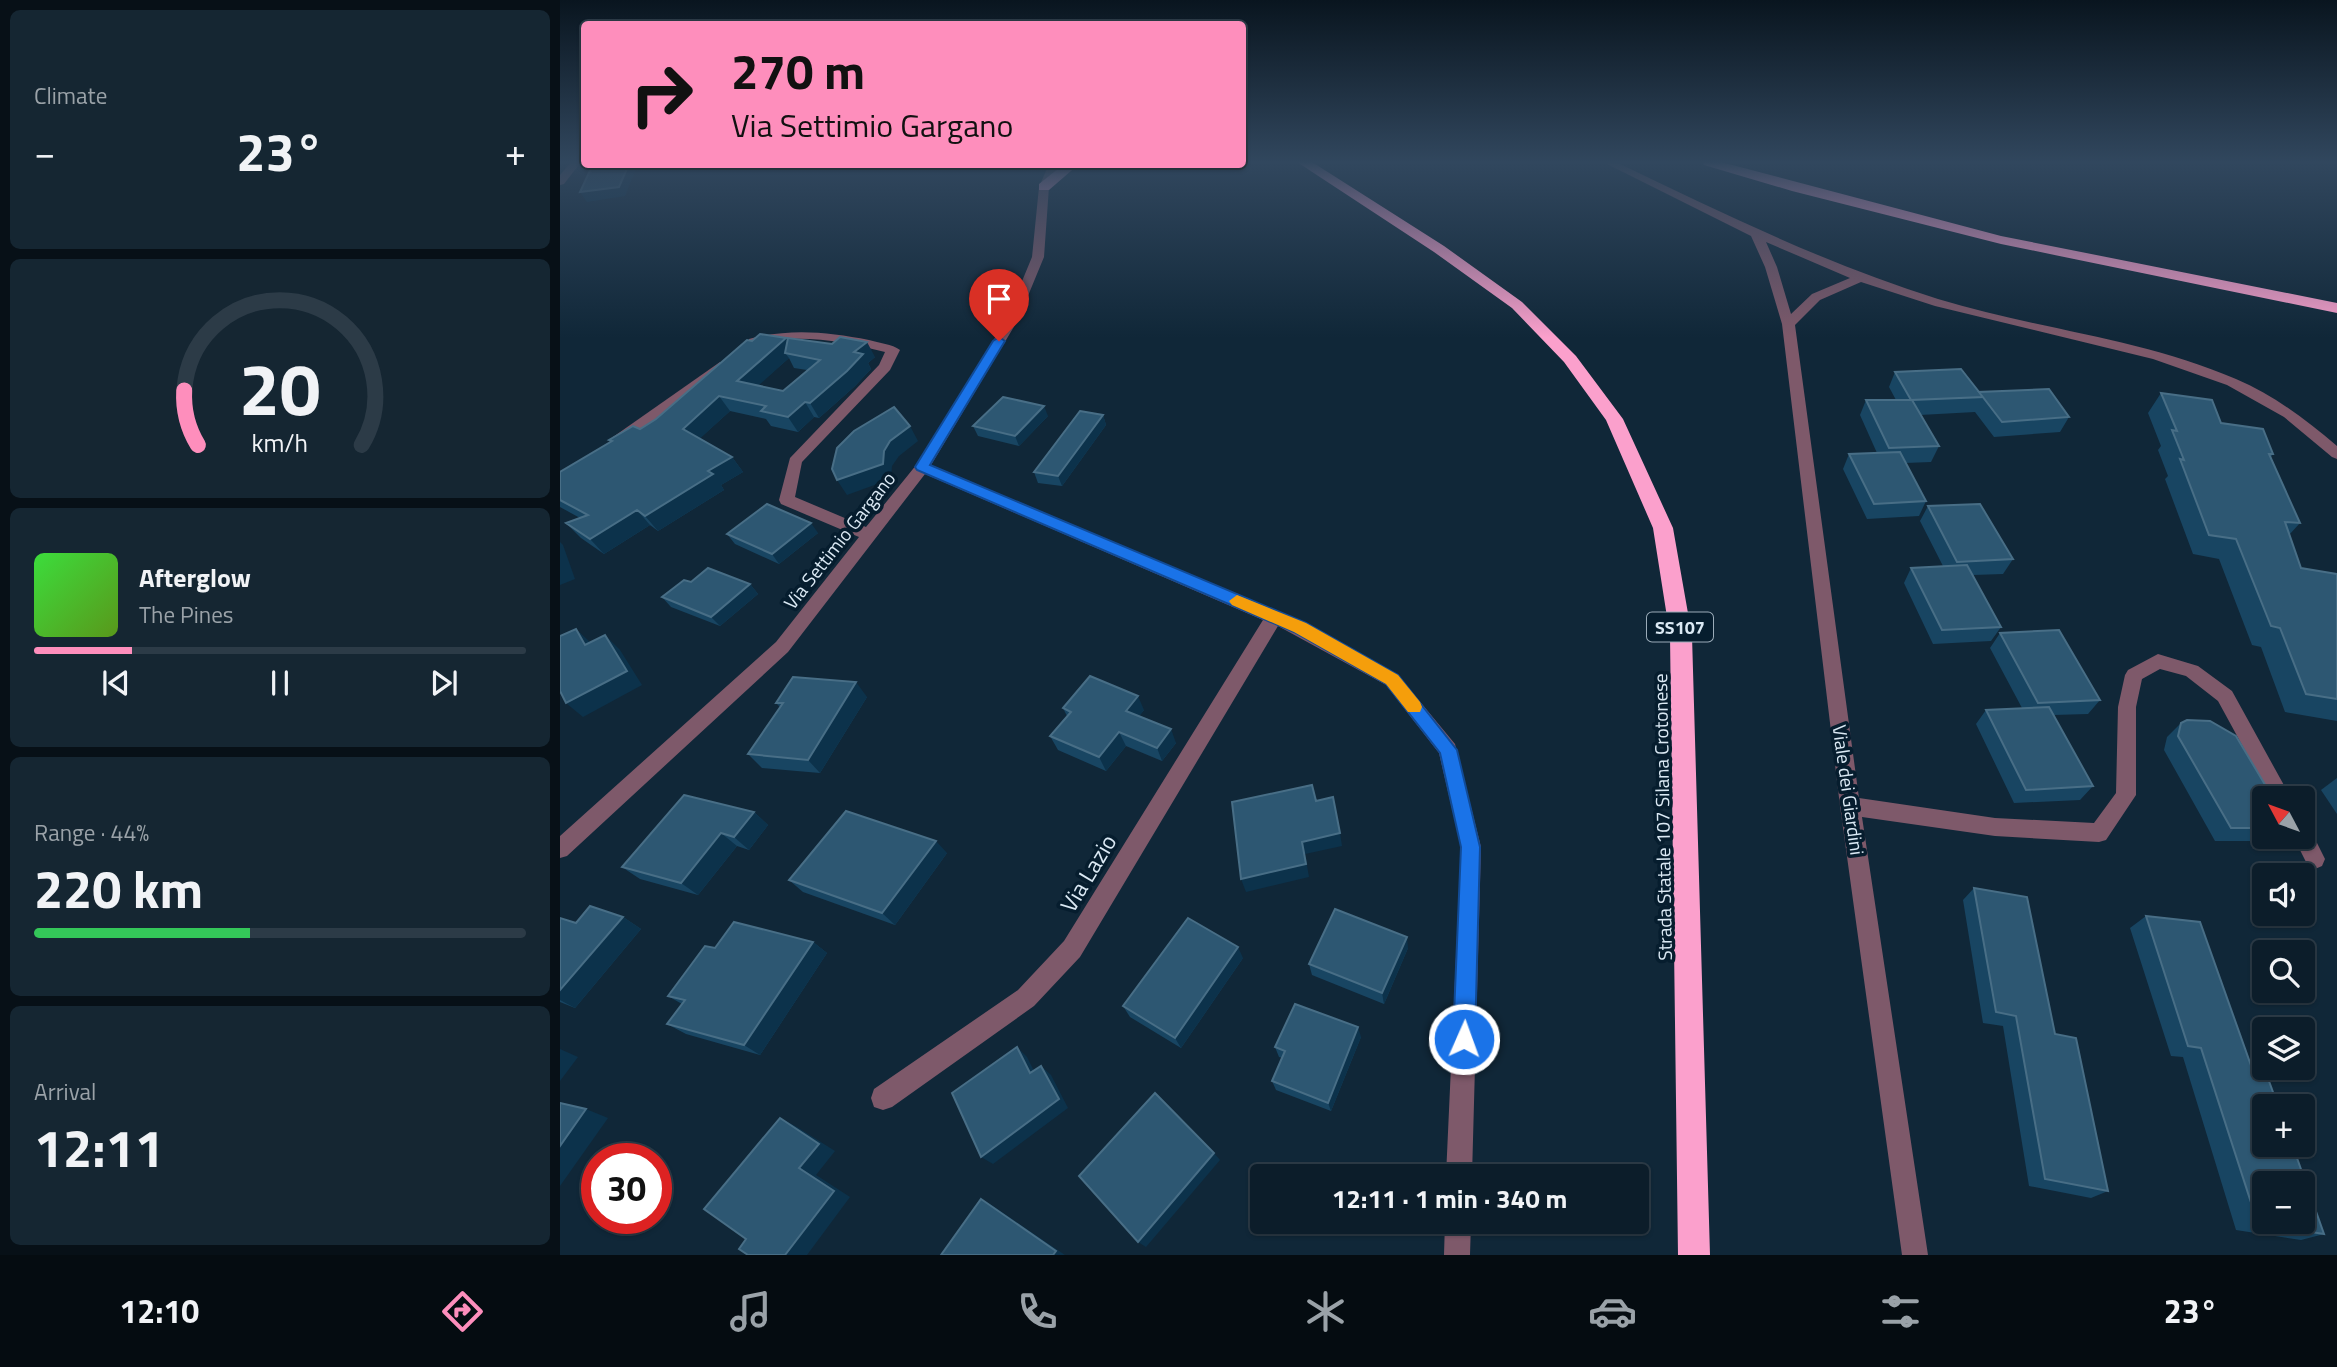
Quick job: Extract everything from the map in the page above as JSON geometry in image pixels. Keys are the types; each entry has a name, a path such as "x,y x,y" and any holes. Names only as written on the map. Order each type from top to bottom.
{"highway":[{"name":"Strada Statale 107 Silana Crotonese","path":"1395,221 1517,305 1570,359 1614,419 1663,528 1681,636 1694,1255"},
{"path":"1925,221 2001,240 2337,308"},
{"path":"1983,221 2337,294"}],"street":[{"name":"Via Settimio Gargano","path":"560,849 782,647 922,467 1012,320 1038,257 1041,221"},
{"path":"1728,221 1860,278 1939,303 2158,356 2232,382 2289,414 2337,454"},
{"name":"Viale dei Giardini","path":"1756,234 1771,267 1788,324 1850,806 1915,1255"},
{"path":"1788,324 1816,297 1860,278"},
{"path":"603,451 755,341 786,334 864,343 893,350 885,367 795,461 787,500 869,535"},
{"path":"922,467 1300,628 1392,680 1448,750 1471,847 1459,1164"},
{"name":"Via Lazio","path":"883,1098 1026,998 1072,949 1275,617"},
{"path":"1850,806 1995,827 2099,833 2126,795 2127,707 2134,675 2158,661 2192,671 2225,696 2274,786"},
{"path":"2310,849 2315,859"},
{"path":"1457,1255 1458,1234"}],"building":[{"path":"760,334 786,338 737,381 783,391 820,360 785,353 788,338 832,344 840,337 867,342 854,352 863,354 847,371 810,403 805,402 788,417 761,411 766,406 719,396 683,429 732,457 708,471 713,474 645,516 637,510 590,539 566,523 588,515 560,500 560,472 633,426 640,429 656,419 747,340 752,341"},
{"path":"1961,369 1983,397 1912,400 1939,446 1889,448 1866,400 1911,400 1895,372"},
{"path":"2049,389 2069,417 2002,422 1979,392"},
{"path":"2161,393 2212,400 2221,423 2263,429 2273,454 2269,454 2300,523 2285,522 2301,568 2337,574 2337,699 2306,694 2280,628 2271,626 2236,539 2209,535 2180,459 2184,460 2172,430 2177,431"},
{"path":"1003,397 1044,406 1015,436 973,426"},
{"path":"894,407 910,426 890,441 884,451 883,464 837,480 832,469 837,448 854,431"},
{"path":"1080,411 1103,415 1058,476 1034,472"},
{"path":"1900,452 1926,501 1874,504 1849,454"},
{"path":"767,504 811,523 772,554 727,534"},
{"path":"1980,504 2013,559 1957,562 1928,506"},
{"path":"1967,565 2001,627 1942,630 1911,568"},
{"path":"708,568 750,584 711,617 662,597 684,580 691,582"},
{"path":"576,629 585,645 605,635 627,671 566,703 560,691 560,636"},
{"path":"2059,630 2100,700 2038,703 2000,633"},
{"path":"1090,676 1138,696 1126,711 1171,729 1157,748 1119,732 1099,757 1050,736 1071,712 1063,708"},
{"path":"793,677 856,682 808,760 748,754 783,703 776,703"},
{"path":"2049,707 2093,786 2026,790 1986,710"},
{"path":"2187,720 2210,721 2236,736 2266,786 2252,786 2252,828 2231,828 2178,736 2181,723"},
{"path":"1312,785 1316,801 1333,797 1340,833 1302,842 1306,864 1241,879 1232,802"},
{"path":"684,795 754,812 734,837 721,833 681,883 622,867"},
{"path":"846,811 936,841 882,913 789,880"},
{"path":"1974,888 2027,897 2055,1034 2076,1038 2108,1191 2045,1179 2016,1016 1996,1012"},
{"path":"590,906 623,917 560,990 560,918 576,923"},
{"path":"1335,909 1407,937 1382,993 1309,964"},
{"path":"2146,916 2200,922 2252,1068 2252,1080 2269,1080 2274,1094 2252,1094 2252,1157 2297,1157 2302,1171 2252,1171 2252,1205 2201,1048 2188,1046"},
{"path":"1188,918 1238,947 1175,1038 1123,1006"},
{"path":"734,922 813,942 744,1045 667,1024 685,1000 668,996 705,946 715,948"},
{"path":"1295,1004 1358,1027 1328,1103 1272,1081 1285,1051 1275,1047"},
{"path":"1017,1047 1030,1073 1041,1066 1059,1099 981,1157 952,1093"},
{"path":"1155,1093 1214,1153 1138,1242 1079,1176"},
{"path":"560,1103 586,1109 560,1146"},
{"path":"780,1118 819,1144 799,1168 834,1191 785,1255 748,1255 739,1249 746,1239 704,1209"},
{"path":"981,1199 1056,1251 1053,1255 941,1255"},
{"path":"2315,1209 2324,1234 2315,1233"}],"slow traffic":[{"path":"1237,601 1300,628 1392,680 1414,707"}],"route":[{"path":"999,341 922,467 1300,628 1392,680 1448,750 1471,847 1464,1039"}]}
